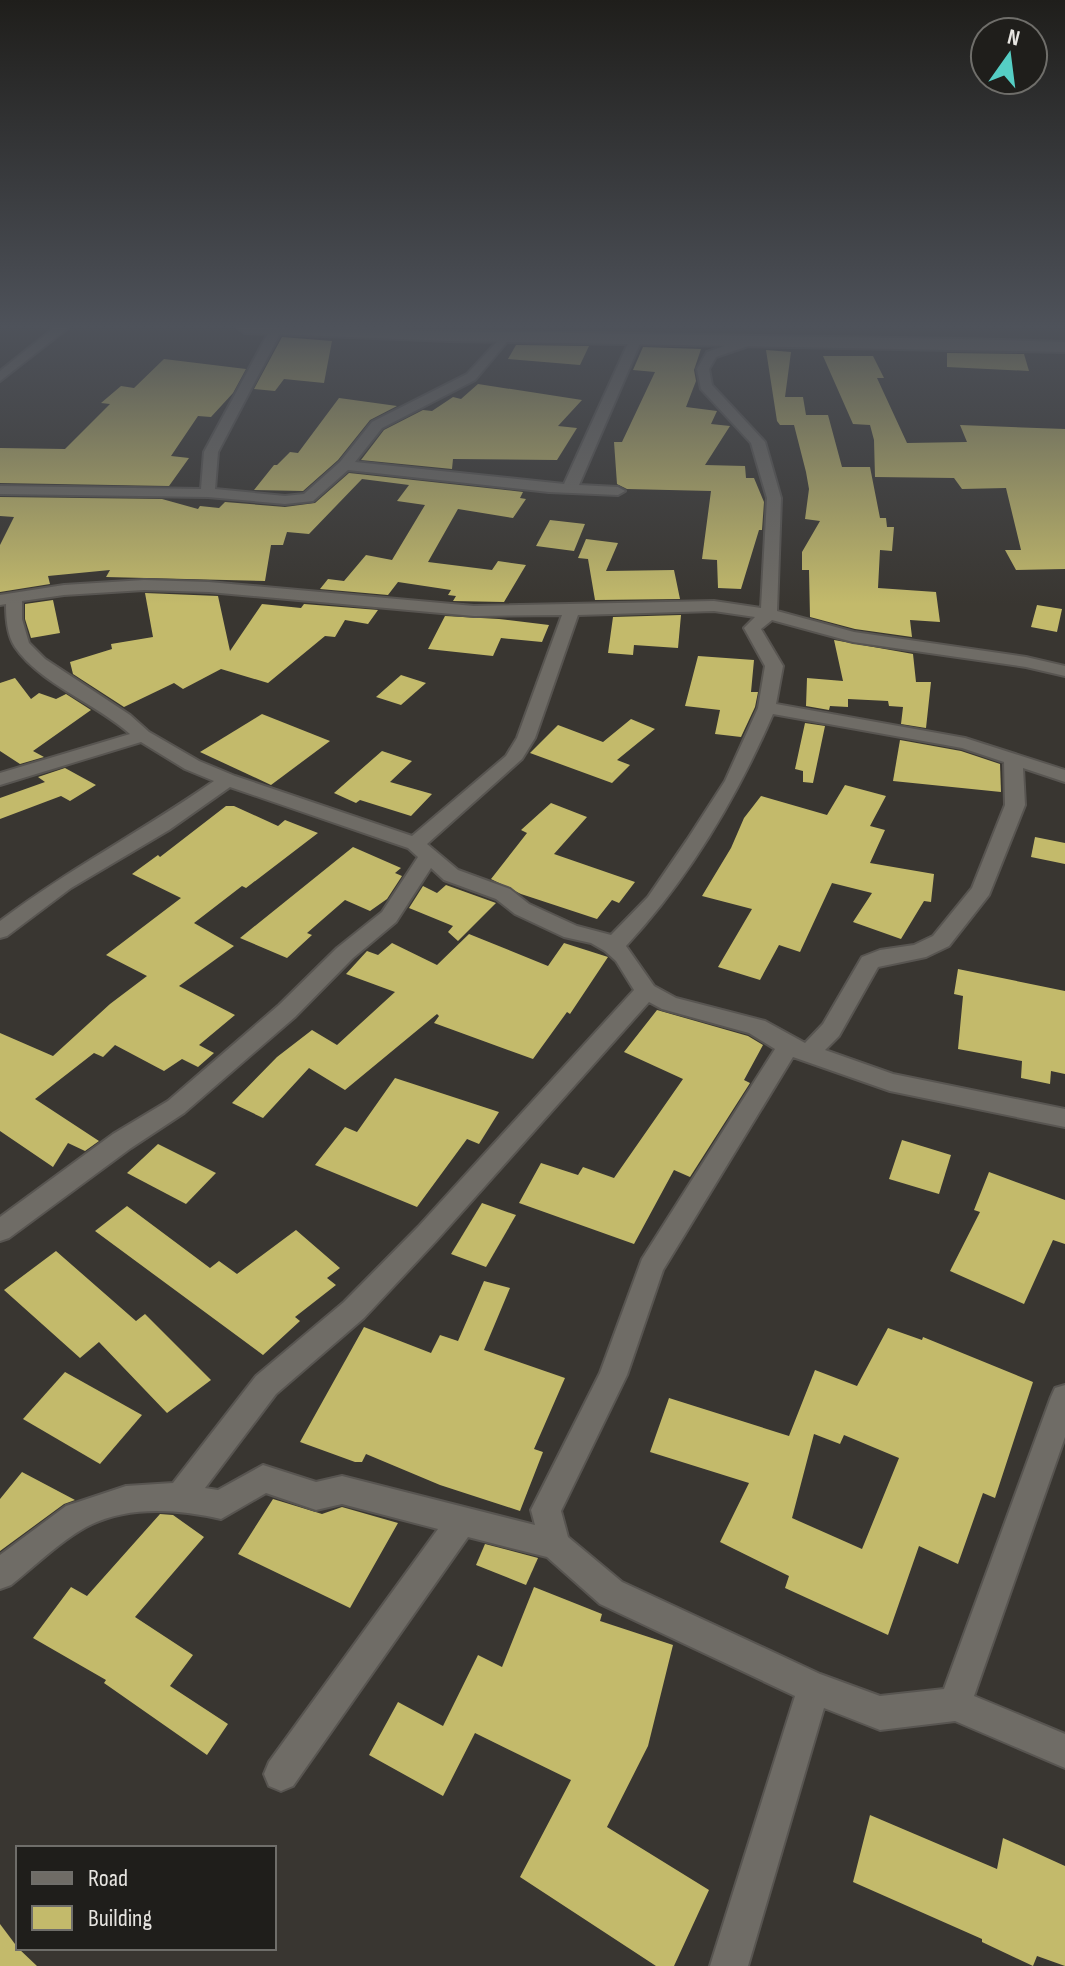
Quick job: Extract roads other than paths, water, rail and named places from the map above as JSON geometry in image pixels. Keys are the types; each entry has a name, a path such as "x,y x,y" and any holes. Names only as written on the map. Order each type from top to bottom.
{"street":[{"path":"208,493 211,452 228,420"},
{"path":"0,490 208,493 285,500 308,498 345,465 377,425 387,420"},
{"path":"570,488 600,420"},
{"path":"613,946 655,902 696,841 734,781 767,708 774,666 752,628 769,614 774,498 758,442 737,420"},
{"path":"345,465 618,491"},
{"path":"1065,671 1026,662 853,637 769,614 714,606 453,610 209,587 144,585 64,590 7,599 21,644 39,663 124,719 143,736 192,765 228,780 422,850 451,875 503,894 522,909 572,932 597,937 624,956 646,991 670,1004 757,1027 798,1049 890,1082 1065,1118"},
{"path":"0,1231 122,1141 176,1107 287,1011 345,953 389,917 422,850 513,759 526,738 572,609"},
{"path":"767,708 965,743 1065,776"},
{"path":"0,779 143,736"},
{"path":"555,1545 546,1510 613,1375 651,1267 798,1049 831,1030 870,962 880,957 918,952 941,941 982,890 1015,805 1013,760"},
{"path":"0,931 77,875 154,831 228,780"},
{"path":"181,1496 266,1385 354,1310 646,991"},
{"path":"955,1704 1065,1397"},
{"path":"0,1574 77,1516 126,1500 181,1496 221,1505 263,1479 316,1496 342,1490 555,1545 611,1593 814,1688 880,1713 955,1704 1065,1751"},
{"path":"281,1774 463,1519"},
{"path":"729,1966 814,1688"}]}
